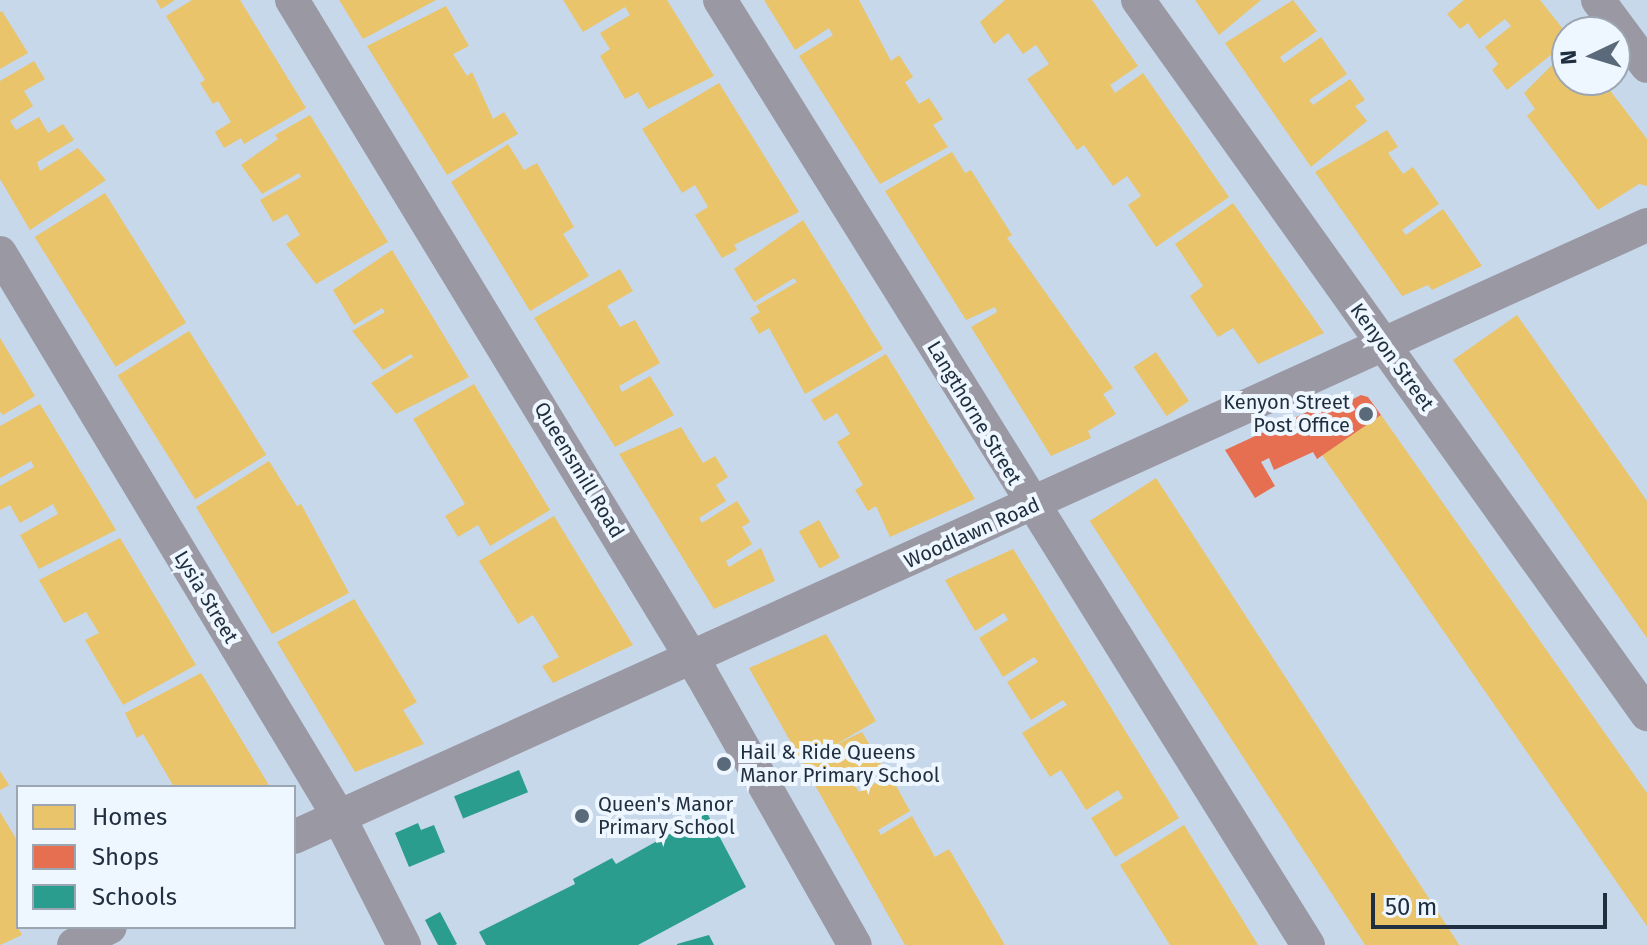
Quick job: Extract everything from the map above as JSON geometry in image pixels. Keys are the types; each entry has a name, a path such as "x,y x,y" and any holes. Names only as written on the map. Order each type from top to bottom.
{"street":[{"name":"Queensmill Road","path":"292,0 692,660 855,945"},
{"name":"Langthorne Street","path":"720,0 1031,507 1308,945"},
{"name":"Kenyon Street","path":"1138,0 1647,714"},
{"path":"1598,0 1647,66"},
{"name":"Woodlawn Road","path":"296,836 1031,507 1647,225"},
{"name":"Lysia Street","path":"0,253 338,815 404,945"},
{"path":"74,945 106,929"}],"building: Homes":[{"path":"156,0 175,0 161,9"},
{"path":"192,0 240,0 306,108 244,144 241,138 224,148 215,132 231,122 218,101 213,104 200,83 205,80 166,16"},
{"path":"339,0 436,0 363,39"},
{"path":"563,0 667,0 714,76 648,109 638,92 625,99 600,56 610,49 600,33 630,15 625,7 583,32"},
{"path":"764,0 859,0 891,61 899,55 913,77 905,82 919,104 929,98 943,119 933,125 948,147 880,184 799,56 833,35 829,28 795,50"},
{"path":"1005,0 1092,0 1138,66 1110,85 1115,93 1143,73 1229,197 1156,247 1128,205 1141,196 1127,176 1113,186 1084,145 1077,150 1027,79 1049,64 1036,45 1023,54 1008,33 994,44 980,22"},
{"path":"1195,0 1261,0 1219,35"},
{"path":"1293,0 1317,31 1280,57 1284,63 1321,37 1347,74 1309,100 1313,105 1350,79 1365,100 1355,106 1367,121 1311,167 1225,43"},
{"path":"1464,0 1540,0 1553,16 1551,55 1507,90 1492,70 1498,64 1485,47 1511,26 1505,19 1479,39 1468,23 1460,29 1447,14"},
{"path":"446,6 469,46 453,54 467,76 472,72 493,119 504,112 518,134 447,175 367,46"},
{"path":"0,12 28,53 0,69"},
{"path":"34,61 45,79 24,91 33,106 10,121 16,130 39,117 48,133 63,124 74,140 37,162 40,171 78,148 106,180 30,230 0,179 0,81"},
{"path":"1551,66 1551,96 1614,96 1647,139 1647,186 1639,184 1598,210 1527,116 1535,109 1524,93"},
{"path":"719,83 799,212 734,245 737,250 722,258 695,215 708,207 695,185 682,193 642,129"},
{"path":"310,115 388,242 316,284 286,244 300,235 287,214 273,222 260,200 301,177 299,173 262,194 241,165 278,139 275,135"},
{"path":"1387,130 1398,147 1388,153 1403,174 1413,167 1439,204 1402,230 1406,235 1443,209 1482,266 1432,290 1428,285 1402,296 1315,172"},
{"path":"508,144 524,170 537,163 574,227 563,234 589,276 530,311 451,182"},
{"path":"952,152 965,173 971,170 1012,235 1007,238 1113,388 1103,394 1116,414 1088,431 1091,438 1051,456 971,327 997,312 995,307 966,320 885,191"},
{"path":"105,193 186,323 116,367 35,237"},
{"path":"1233,203 1324,333 1258,364 1233,328 1218,337 1204,317 1190,296 1203,286 1175,244"},
{"path":"803,220 883,349 805,394 769,328 759,334 750,318 760,312 756,306 797,282 794,278 754,302 734,269"},
{"path":"392,250 469,377 396,414 371,383 413,357 411,354 383,370 352,331 385,312 382,308 354,325 333,290"},
{"path":"620,269 633,291 607,306 620,327 635,320 660,363 619,386 622,392 650,376 674,415 615,447 534,318"},
{"path":"1517,315 1647,501 1647,638 1453,360"},
{"path":"189,331 266,455 195,499 118,376"},
{"path":"0,338 35,396 3,415 0,412"},
{"path":"1156,352 1189,401 1167,416 1134,367"},
{"path":"886,354 975,499 890,537 876,506 868,511 855,490 863,485 837,442 850,434 837,413 824,421 811,400"},
{"path":"474,384 550,510 490,546 478,525 458,537 445,516 465,504 413,419"},
{"path":"40,404 116,530 39,569 20,535 58,514 53,504 20,523 10,505 0,510 0,486 34,467 31,461 0,478 0,426"},
{"path":"1381,415 1647,793 1647,926 1322,455"},
{"path":"681,427 703,463 715,456 728,477 716,485 726,501 699,518 702,523 737,501 750,522 742,527 752,544 726,561 729,567 761,548 775,581 714,609 619,454"},
{"path":"269,461 297,506 301,504 349,593 272,634 196,507"},
{"path":"1156,478 1459,945 1365,945 1090,521"},
{"path":"554,516 633,645 553,683 542,666 559,657 533,615 518,624 479,561"},
{"path":"819,520 840,558 820,569 799,531"},
{"path":"120,538 196,665 123,705 85,640 99,633 86,612 64,623 39,580"},
{"path":"1013,549 1179,818 1115,857 1091,818 1123,798 1118,790 1086,810 1061,770 1050,777 1022,733 1067,705 1063,700 1031,720 1007,682 1038,662 1034,657 1003,677 979,638 1008,620 1004,613 975,631 945,580"},
{"path":"354,599 417,702 403,710 424,744 355,772 277,642"},
{"path":"826,634 876,721 833,746 862,732 883,767 854,784 859,792 890,775 910,811 878,830 881,835 912,816 935,857 949,849 1005,945 905,945 749,668"},
{"path":"201,673 269,785 173,785 143,734 137,738 125,713"},
{"path":"0,771 9,785 0,790"},
{"path":"0,812 16,839 16,929 22,935 0,945"},
{"path":"1184,825 1258,945 1170,945 1120,865"}],"building: Shops":[{"path":"1344,395 1347,402 1361,395 1368,397 1381,415 1317,459 1313,452 1274,470 1269,458 1261,462 1275,486 1255,498 1225,450"}],"building: Schools":[{"path":"519,770 528,792 463,818 454,796"},
{"path":"707,813 746,887 638,945 486,945 479,932 575,884 573,879 612,858 616,864"},
{"path":"418,823 421,830 434,825 445,852 409,867 395,833"},
{"path":"440,912 455,945 438,945 425,920"},
{"path":"709,935 714,945 677,945 677,944"}],"place":[{"name":"Kenyon Street Post Office","path":"1366,414"},
{"name":"Hail & Ride Queens Manor Primary School","path":"724,764"},
{"name":"Queen's Manor Primary School","path":"582,816"}]}
